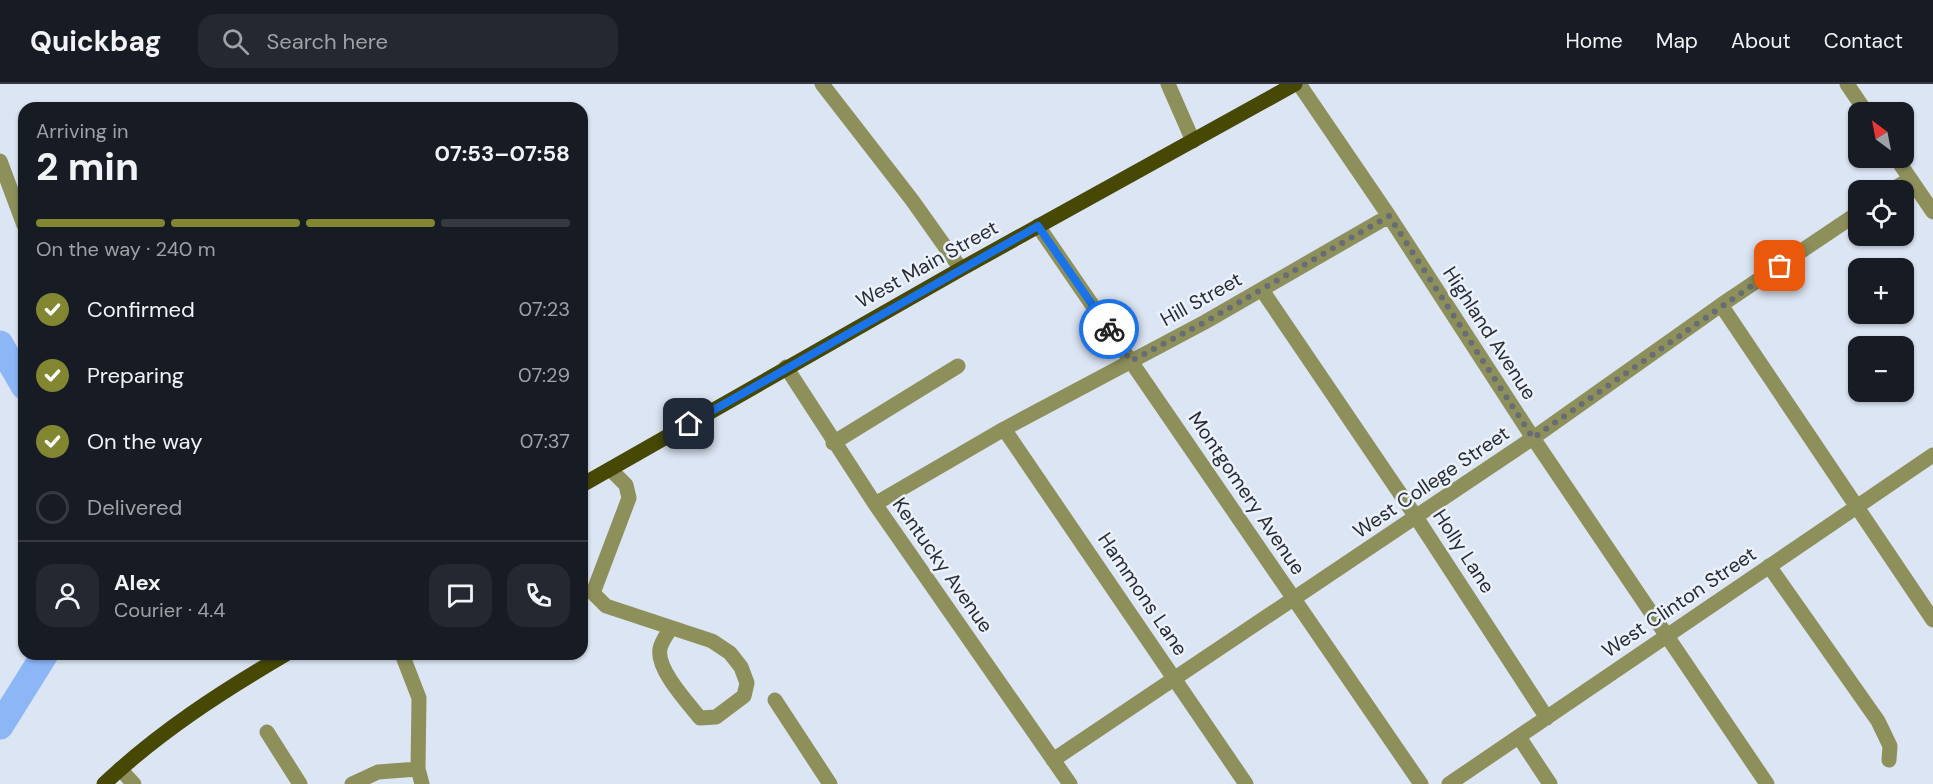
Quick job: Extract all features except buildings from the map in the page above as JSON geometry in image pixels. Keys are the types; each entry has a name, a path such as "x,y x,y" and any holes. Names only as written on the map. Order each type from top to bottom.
{"main road":[{"name":"West Main Street","path":"588,482 961,268 1297,84"},
{"path":"104,784 179,721 276,660"}],"street":[{"path":"822,84 912,200 961,268"},
{"path":"1168,84 1193,141"},
{"name":"Highland Avenue","path":"1297,84 1389,216 1533,438 1767,784"},
{"path":"1847,84 1859,102"},
{"path":"0,161 18,209"},
{"path":"1903,168 1933,212"},
{"name":"Hill Street","path":"875,504 1004,429 1262,290 1389,216"},
{"name":"West College Street","path":"1053,760 1533,438 1721,305 1848,220"},
{"name":"Montgomery Avenue","path":"1038,226 1420,784"},
{"name":"Holly Lane","path":"1262,290 1416,517 1547,718"},
{"path":"1721,305 1933,620"},
{"path":"833,443 958,366"},
{"name":"Kentucky Avenue","path":"786,367 833,443 1070,784"},
{"name":"Hammons Lane","path":"1004,429 1246,784"},
{"name":"West Clinton Street","path":"1449,784 1933,455"},
{"path":"611,470 626,485 629,498 593,593 606,606 712,641 730,653 741,667 747,683 744,696 716,717 700,718 678,691 660,662 659,648 670,628"},
{"path":"1769,567 1878,721 1890,746 1889,760"},
{"path":"352,784 378,771 420,777 419,698 404,660"},
{"path":"775,700 830,784"},
{"path":"267,732 300,784"},
{"path":"1519,737 1550,784"},
{"path":"120,769 134,784"}],"waterway":[{"path":"0,344 18,376"},
{"path":"0,726 41,660"}],"way so far":[{"path":"1109,329 1131,361 1205,322 1389,216 1533,438 1780,266"}],"route":[{"path":"689,424 1038,226 1109,329"}]}
